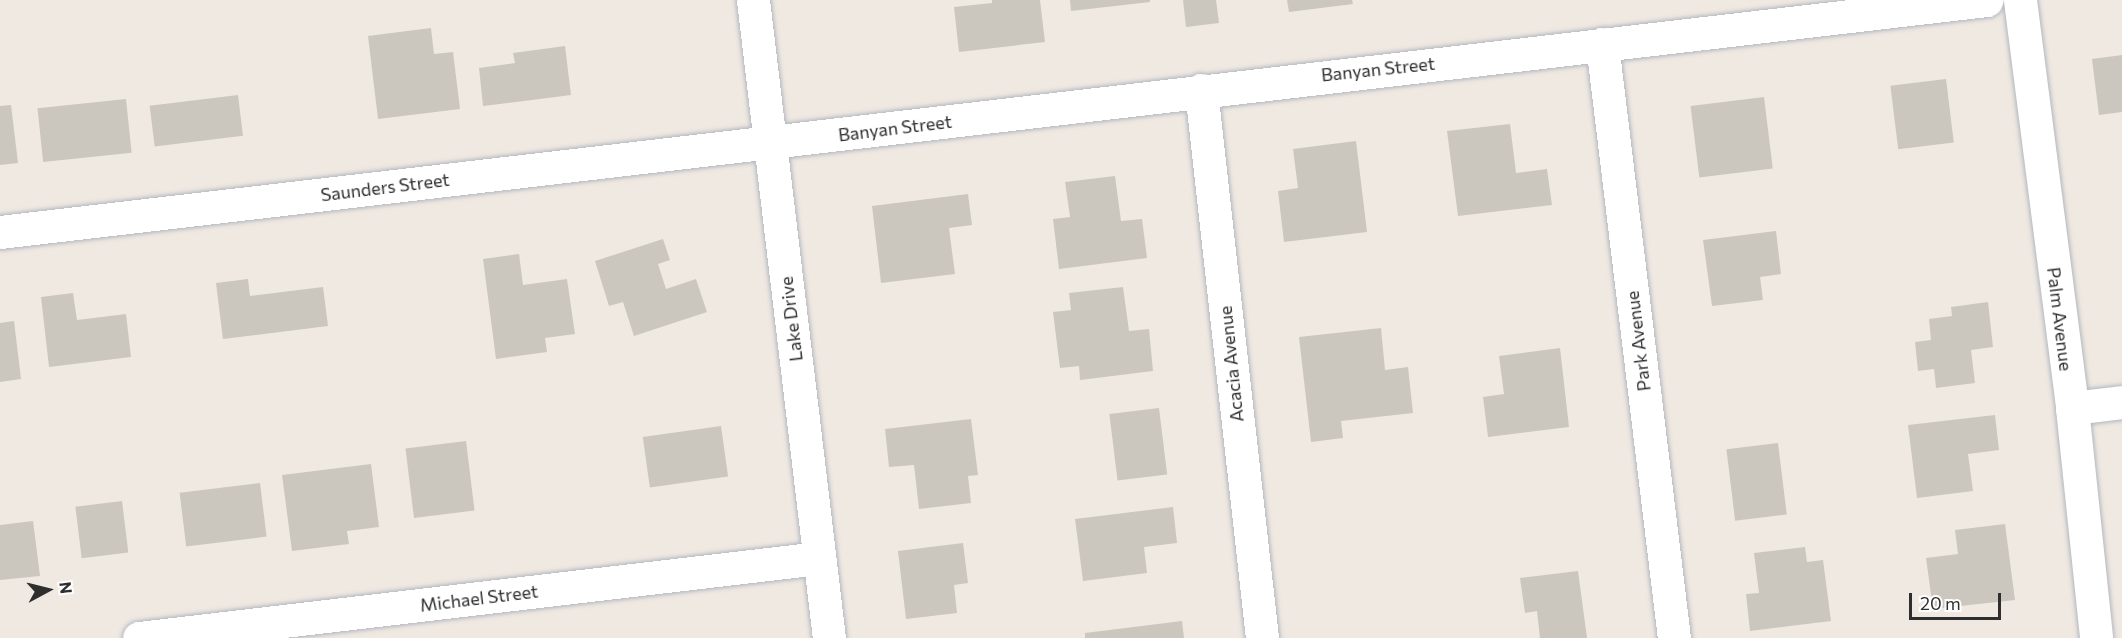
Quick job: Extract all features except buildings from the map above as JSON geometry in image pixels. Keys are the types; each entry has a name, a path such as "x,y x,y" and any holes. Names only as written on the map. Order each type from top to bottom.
{"street":[{"name":"Lake Drive","path":"753,0 828,638"},
{"name":"Banyan Street","path":"770,143 1201,90 1986,0"},
{"name":"Palm Avenue","path":"2020,0 2072,408 2096,638"},
{"name":"Park Avenue","path":"1602,44 1674,638"},
{"name":"Acacia Avenue","path":"1201,90 1262,638"},
{"name":"Saunders Street","path":"0,232 770,143"},
{"path":"2072,408 2122,402"},
{"name":"Michael Street","path":"138,638 819,558"}]}
